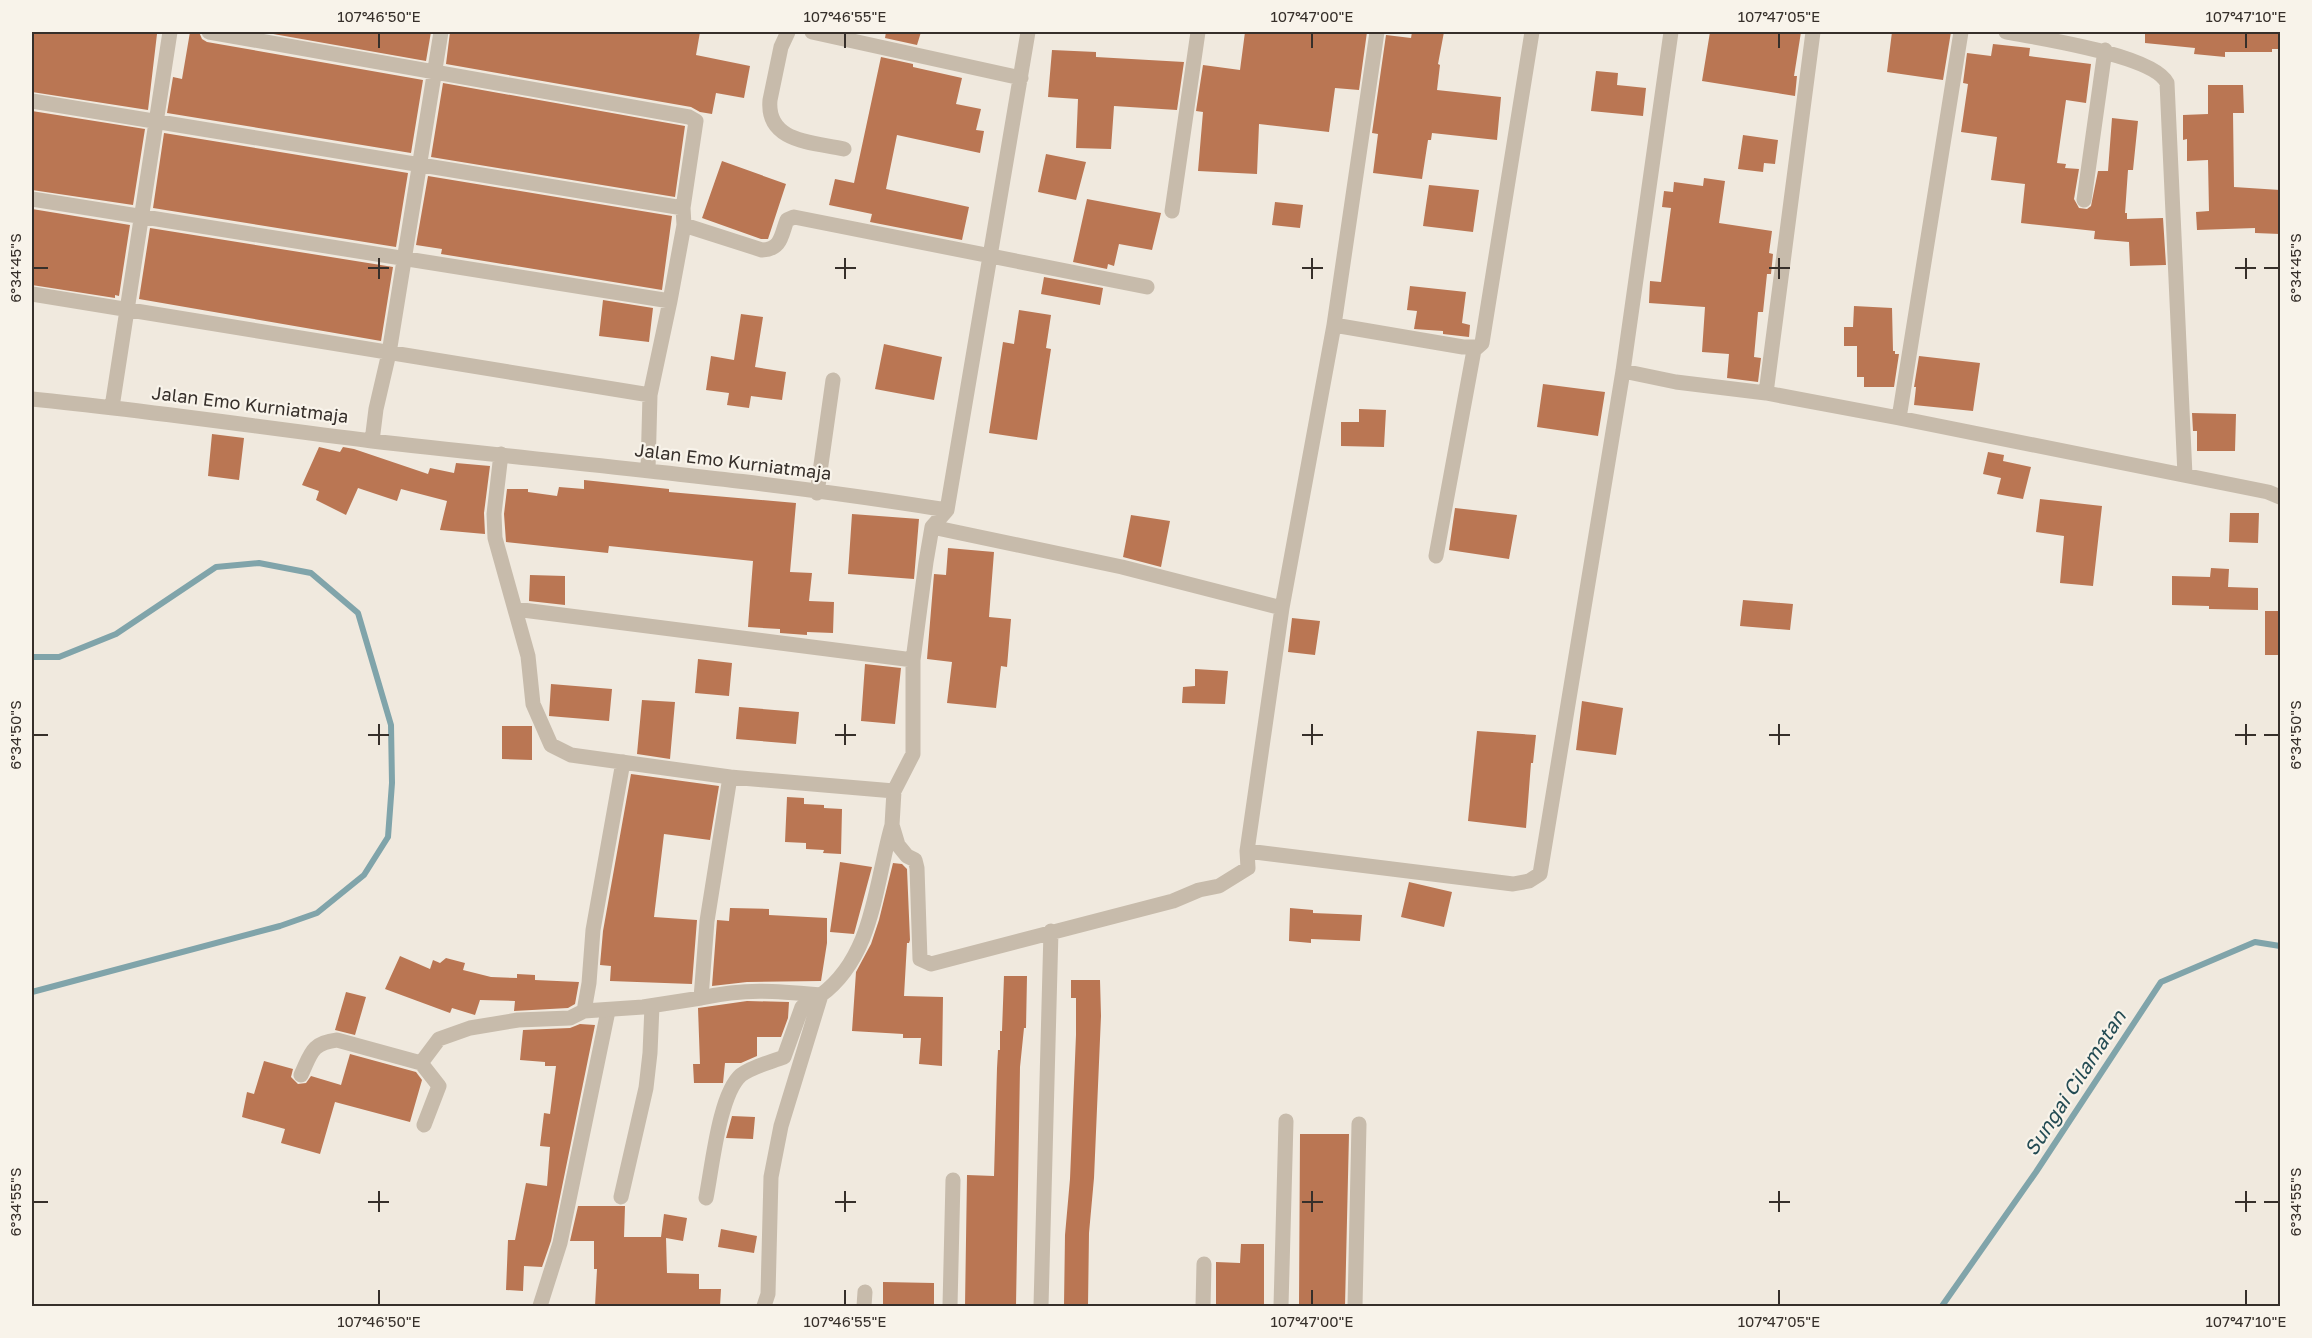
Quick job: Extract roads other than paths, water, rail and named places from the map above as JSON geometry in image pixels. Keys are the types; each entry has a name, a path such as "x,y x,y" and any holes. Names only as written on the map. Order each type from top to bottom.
{"street":[{"path":"112,407 170,32"},
{"path":"209,32 689,117 696,121 683,208 684,225 650,395 648,470"},
{"path":"372,441 376,409 389,353 441,32"},
{"path":"788,32 781,47 770,100 774,122 777,128 789,138 844,149"},
{"path":"812,32 1021,78"},
{"path":"706,1198 723,1109 732,1085 742,1074 784,1057 802,1007 834,985 858,949 872,915 892,825 894,791 914,754 913,660 932,527 947,510 1028,32"},
{"path":"1172,212 1198,32"},
{"path":"892,825 898,845 915,860 920,959 931,964 1173,901 1199,890 1219,886 1248,868 1247,851 1282,608 1334,325 1377,32"},
{"path":"1474,350 1484,340 1532,32"},
{"path":"1247,851 1514,884 1529,881 1540,874 1623,371 1671,32"},
{"path":"1766,393 1813,32"},
{"path":"1899,418 1961,32"},
{"path":"2006,32 2105,50 2160,73 2166,79 2169,90 2185,475"},
{"path":"2084,200 2105,50"},
{"path":"32,101 683,208"},
{"path":"32,199 670,301"},
{"path":"684,225 762,250 773,248 781,241 787,219 794,217 1147,287"},
{"path":"32,294 650,395"},
{"path":"1334,325 1463,346 1476,346 1436,556"},
{"path":"1623,371 1676,382 1766,393 1899,418 2280,496"},
{"path":"817,493 834,380"},
{"name":"Jalan Emo Kurniatmaja","path":"32,399 112,407 372,441 648,470 894,501 947,510"},
{"path":"501,454 494,514 495,538 528,656 533,704 551,745 571,755 730,777 894,791"},
{"path":"932,527 1122,567 1282,608"},
{"path":"515,609 913,660"},
{"path":"584,1011 589,983 593,930 623,762"},
{"path":"701,998 707,921 730,777"},
{"path":"1041,1306 1051,931"},
{"path":"421,1063 439,1039 470,1028 518,1020 570,1018 584,1011 652,1006 732,991 766,990 821,995"},
{"path":"764,1306 768,1294 771,1177 781,1126 821,995"},
{"path":"621,1197 646,1088 652,1006"},
{"path":"540,1306 560,1243 608,1011"},
{"path":"301,1075 313,1050 326,1041 337,1040 421,1063 439,1086 424,1125"},
{"path":"1281,1306 1286,1121"},
{"path":"1354,1306 1359,1124"},
{"path":"950,1306 953,1180"},
{"path":"1203,1306 1204,1264"}],"waterway":[{"path":"32,657 59,657 116,634 216,567 259,563 311,573 358,613 391,725 392,783 388,837 364,875 317,913 280,926 32,992"},
{"name":"Sungai Cilamatan","path":"1942,1306 2036,1172 2161,982 2255,942 2280,946"}]}
